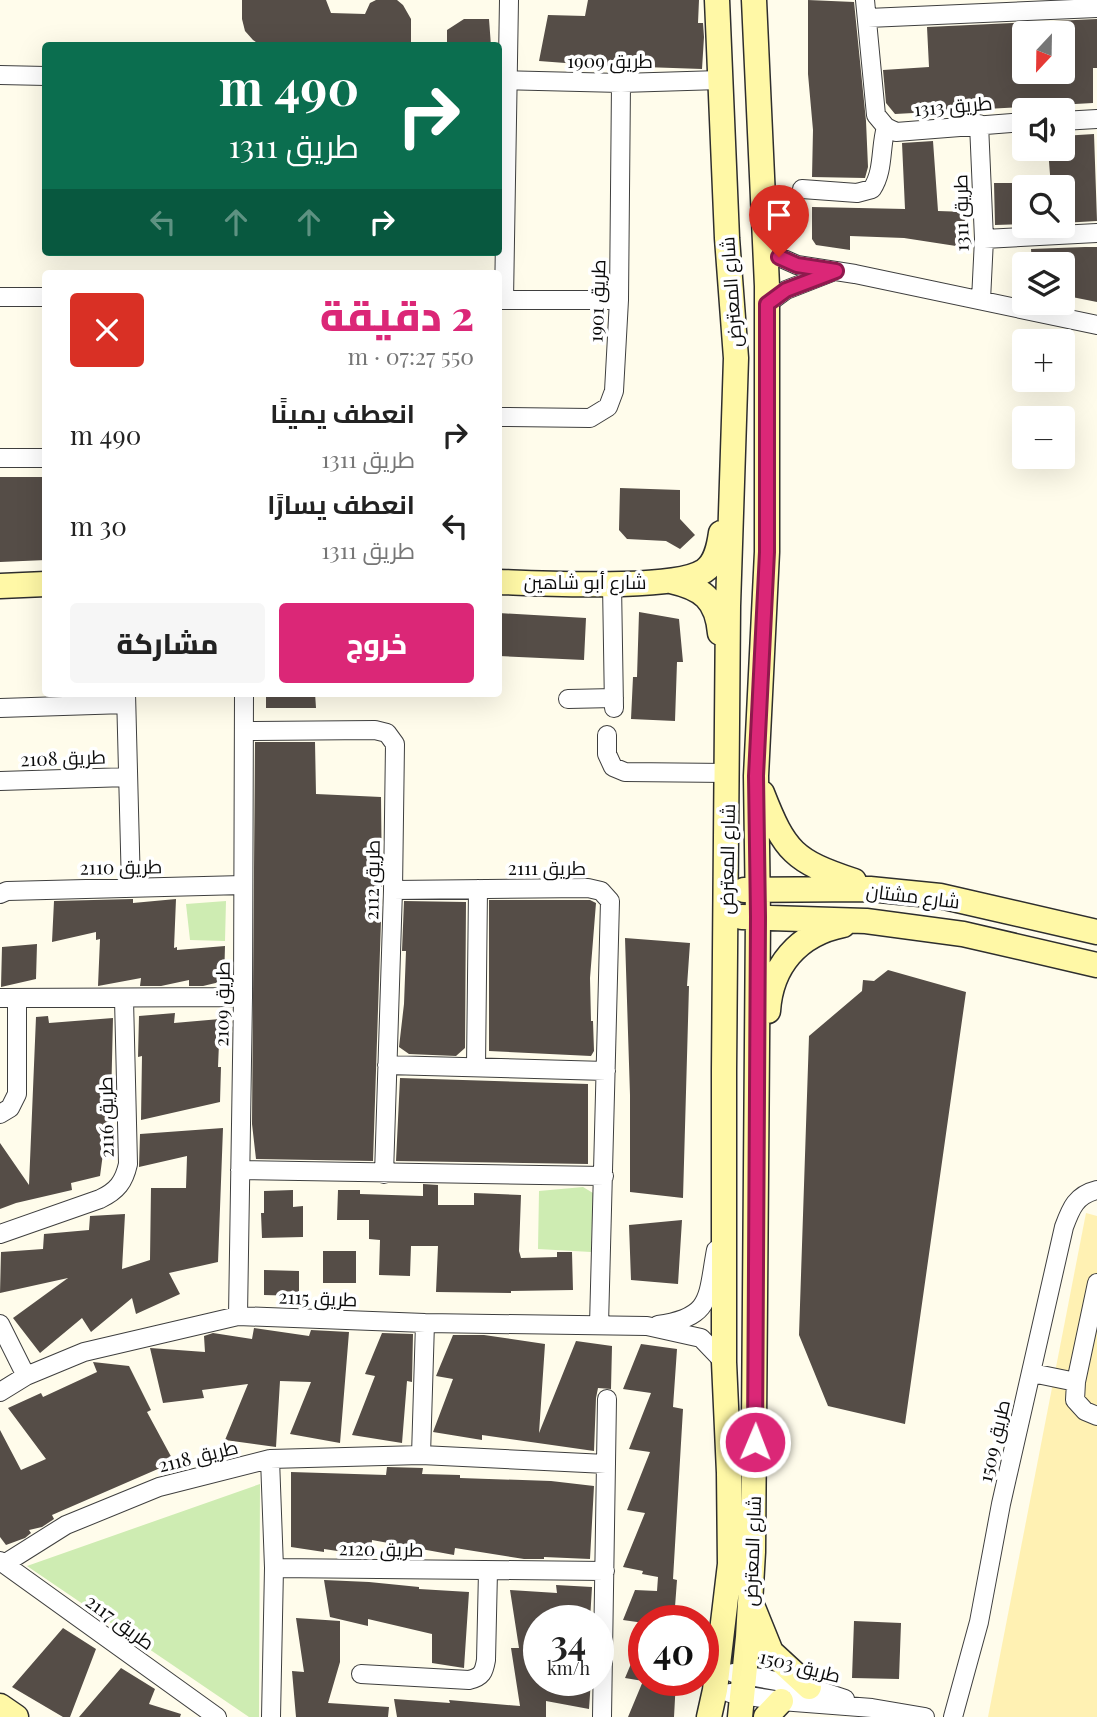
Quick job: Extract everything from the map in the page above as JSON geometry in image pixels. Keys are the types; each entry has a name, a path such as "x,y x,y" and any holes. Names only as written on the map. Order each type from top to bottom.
{"street":[{"path":"502,194 503,80 509,0"},
{"name":"شارع المعترض","path":"717,0 736,358 728,606 724,1204 724,1362 730,1564 719,1655"},
{"name":"شارع المعترض","path":"743,1696 751,1599 756,1387 756,776 767,552 767,304 754,0"},
{"path":"802,189 857,193 872,189 879,179 886,127 876,115 865,0"},
{"path":"868,18 1097,8"},
{"path":"0,75 42,76"},
{"name":"طريق 1909","path":"503,80 621,83 720,80"},
{"name":"طريق 1901","path":"502,417 590,418 608,407 614,391 619,300 621,83"},
{"path":"1075,121 1097,120"},
{"name":"طريق 1313","path":"886,127 896,132 1012,123"},
{"name":"طريق 1311","path":"979,124 984,239 981,300"},
{"path":"764,220 769,242 779,257 797,265 1097,325"},
{"path":"984,239 1097,233"},
{"path":"767,304 786,290 836,271"},
{"path":"0,297 42,297"},
{"path":"502,300 619,300"},
{"name":"شارع أبو شاهين","path":"502,582 671,581 704,571 715,559 720,539 727,466 733,438"},
{"path":"0,458 42,458"},
{"name":"شارع أبو شاهين","path":"671,581 705,594 714,606 719,620 729,689"},
{"path":"568,699 614,703 612,583"},
{"path":"0,586 42,584"},
{"name":"طريق 2109","path":"238,1316 244,697"},
{"name":"طريق 2108","path":"0,708 126,699 131,888"},
{"name":"طريق 2112","path":"244,731 374,730 387,733 392,738 395,751 393,890 384,1174"},
{"path":"607,735 607,754 613,767 625,772 728,773"},
{"path":"756,776 779,835 795,853 825,872 870,888"},
{"name":"طريق 2108","path":"0,781 128,777"},
{"name":"طريق 2110","path":"0,894 7,891 243,885"},
{"name":"طريق 2111","path":"393,890 588,888 601,891 607,896 611,908 599,1325"},
{"name":"شارع مشتان","path":"726,890 870,888 940,897 1095,930"},
{"path":"475,1067 478,890"},
{"name":"شارع مشتان","path":"726,917 866,920 963,934 1097,965"},
{"path":"756,1094 764,1067 770,993 780,965 798,945 818,932 866,920"},
{"path":"0,1114 14,1102 19,1086 9,999 243,997"},
{"name":"طريق 2116","path":"0,1234 111,1194 126,1175 128,1164 124,999"},
{"path":"387,1065 606,1070"},
{"path":"240,1170 604,1176"},
{"name":"طريق 1509","path":"953,1717 979,1622 1001,1504 1070,1210 1075,1201 1085,1193 1097,1190"},
{"name":"طريق 2115","path":"0,1392 26,1376 84,1352 238,1316 425,1323 647,1326 672,1323 691,1317 702,1306 710,1289 724,1204"},
{"path":"1097,1283 1076,1382 1075,1400 1085,1411 1097,1416"},
{"path":"421,1455 425,1323"},
{"path":"0,1324 26,1376"},
{"name":"طريق 2115","path":"647,1326 701,1338 724,1362"},
{"path":"1032,1373 1076,1382"},
{"path":"603,1717 607,1399"},
{"name":"طريق 2118","path":"2,1563 66,1525 159,1487 270,1459 421,1455 606,1464"},
{"path":"270,1459 274,1568 271,1717"},
{"name":"طريق 2117","path":"2,1563 217,1717"},
{"name":"طريق 2120","path":"274,1568 605,1571"},
{"path":"361,1674 469,1680 481,1676 486,1660 488,1571"},
{"path":"751,1599 771,1652 808,1687"},
{"name":"طريق 1503","path":"719,1682 743,1696 774,1709 872,1708"},
{"name":"طريق 1503","path":"743,1696 808,1687 872,1708 925,1717"},
{"name":"شارع المعترض","path":"709,1717 713,1696"},
{"path":"0,1706 16,1717"}],"green space":[{"path":"226,901 225,941 190,940 186,904"},
{"path":"583,1187 593,1193 591,1252 538,1249 539,1191"},
{"path":"260,1484 259,1717 249,1717 27,1566"}],"sand":[{"path":"1086,1213 1097,1216 1097,1717 988,1717"}],"building":[{"path":"242,0 326,0 331,13 365,14 370,3 376,0 397,0 411,19 411,42 256,42 245,31"},
{"path":"588,0 699,0 698,23 703,23 704,37 702,69 644,69 539,61 548,15 585,16"},
{"path":"808,0 854,2 866,121 868,167 865,178 812,177"},
{"path":"464,19 489,19 491,42 447,42 447,30"},
{"path":"1097,19 1097,68 1093,68 1093,103 1075,104 1075,98 1012,98 1012,108 895,114 886,103 883,70 929,67 927,27 1012,23 1012,84 1075,84 1075,21 1054,21"},
{"path":"1094,134 1097,221 1075,222 1075,175 1050,175 1049,161 1075,161 1075,135"},
{"path":"933,141 938,211 967,212 969,248 904,238 850,236 850,250 816,245 812,239 812,207 905,209 902,143"},
{"path":"994,183 1012,183 1012,224 995,225"},
{"path":"1097,247 1097,302 1075,298 1075,252 1031,252 1031,249"},
{"path":"0,477 42,477 42,560 0,562"},
{"path":"620,488 680,490 680,519 695,535 680,549 666,541 627,539 619,530"},
{"path":"639,612 679,619 683,662 677,662 675,721 631,719 633,677 637,677"},
{"path":"502,613 586,618 584,660 502,656"},
{"path":"266,697 315,697 316,708 266,708"},
{"path":"255,742 315,742 316,794 381,797 382,890 373,1161 256,1159 252,1124"},
{"path":"133,899 133,903 176,899 174,948 177,947 177,950 225,946 224,981 203,986 189,986 189,980 161,986 140,986 141,978 98,986 100,939 96,940 96,932 52,942 54,901"},
{"path":"489,900 590,900 596,903 590,978 594,1051 591,1056 489,1051"},
{"path":"404,901 466,902 465,1048 456,1056 409,1054 399,1047 406,951 402,951"},
{"path":"625,938 690,943 683,1198 630,1192"},
{"path":"37,944 36,979 1,987 2,947"},
{"path":"888,970 966,992 905,1424 828,1406 799,1335 809,1036 862,991 863,980 874,981"},
{"path":"175,1013 174,1023 220,1019 220,1102 141,1120 142,1056 138,1057 139,1016"},
{"path":"48,1016 49,1023 113,1018 110,1145 104,1146 100,1176 71,1183 72,1190 0,1209 0,1143 29,1185 36,1017"},
{"path":"400,1078 588,1084 588,1164 396,1161"},
{"path":"223,1128 218,1262 169,1273 180,1294 136,1314 132,1298 91,1332 82,1318 40,1353 13,1318 68,1278 0,1293 1,1252 43,1249 44,1234 89,1230 90,1216 125,1214 122,1269 150,1260 151,1188 186,1188 187,1156 139,1167 140,1134"},
{"path":"423,1184 438,1185 438,1205 474,1205 474,1193 521,1195 521,1258 557,1257 557,1252 572,1252 573,1290 436,1292 438,1246 411,1246 410,1276 379,1275 380,1240 369,1239 369,1220 337,1220 338,1190 360,1190 360,1194 423,1196"},
{"path":"293,1190 293,1207 303,1206 303,1237 262,1238 264,1191"},
{"path":"682,1220 678,1284 631,1280 629,1225"},
{"path":"323,1251 356,1251 356,1283 323,1283"},
{"path":"264,1270 299,1271 299,1296 264,1295"},
{"path":"254,1328 309,1336 311,1330 349,1332 340,1443 290,1434 311,1382 280,1381 276,1447 225,1440 248,1384 202,1390 204,1398 163,1403 150,1348 205,1352 204,1336 213,1333 252,1339"},
{"path":"382,1333 413,1334 412,1382 407,1381 402,1443 352,1435 375,1376 365,1374"},
{"path":"453,1335 484,1335 545,1344 539,1433 576,1341 612,1346 611,1389 598,1388 596,1398 594,1451 482,1435 482,1440 433,1432 453,1379 436,1376"},
{"path":"641,1344 677,1349 673,1407 683,1409 673,1579 677,1580 675,1605 629,1605 635,1590 657,1591 658,1577 623,1567 645,1513 627,1510 650,1452 629,1449 651,1393 623,1389"},
{"path":"93,1362 129,1366 151,1410 147,1412 174,1462 52,1515 54,1519 42,1527 29,1530 31,1533 25,1538 6,1545 0,1537 0,1430 21,1470 46,1459 8,1408 41,1393 43,1397 97,1372"},
{"path":"387,1467 423,1468 422,1474 460,1475 460,1478 551,1481 594,1486 590,1559 524,1559 455,1548 454,1555 372,1540 371,1556 291,1547 291,1472 386,1475"},
{"path":"324,1580 469,1592 464,1668 432,1663 432,1634 368,1619 368,1626 330,1617"},
{"path":"556,1585 592,1587 591,1605 523,1605 523,1696 590,1696 589,1709 546,1701 546,1717 397,1717 394,1699 520,1706 511,1648 519,1648 510,1590 557,1593"},
{"path":"628,1608 628,1621 623,1620"},
{"path":"296,1618 340,1621 340,1662 328,1703 389,1707 388,1717 296,1717 292,1671 304,1672"},
{"path":"854,1621 901,1623 899,1679 852,1678"},
{"path":"63,1628 96,1649 70,1717 63,1717 12,1687"},
{"path":"121,1668 155,1689 149,1704 181,1714 180,1717 79,1717"},
{"path":"637,1696 675,1696 674,1717 628,1717"}],"route":[{"path":"755,1442 758,917 756,776 767,552 767,304 786,290 836,271 797,265 779,257"}]}
